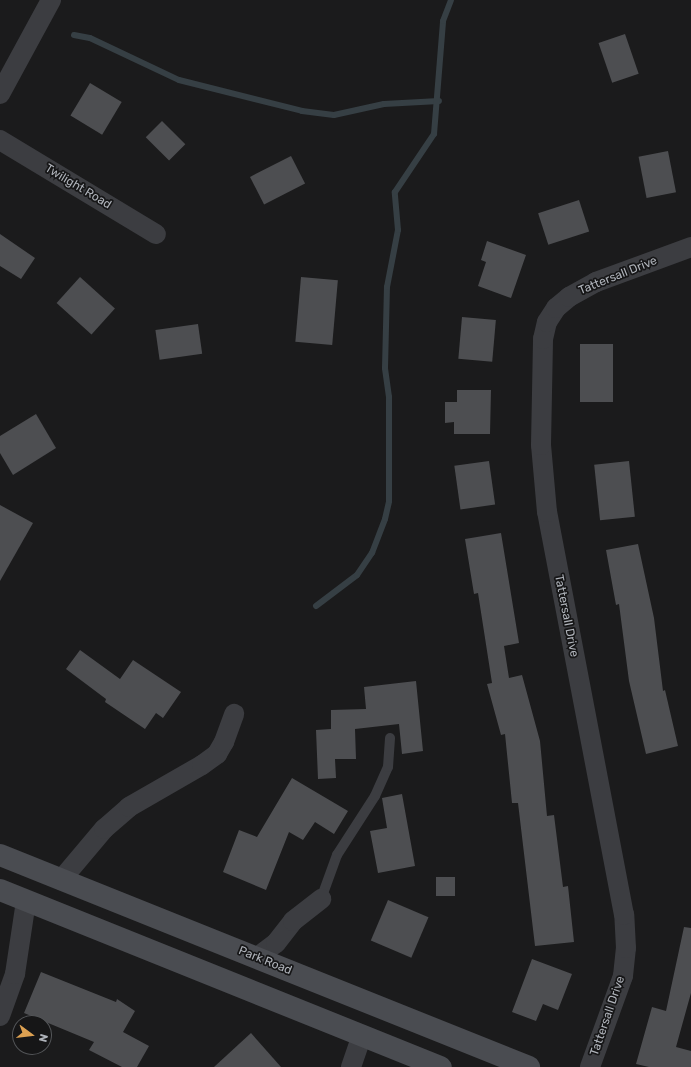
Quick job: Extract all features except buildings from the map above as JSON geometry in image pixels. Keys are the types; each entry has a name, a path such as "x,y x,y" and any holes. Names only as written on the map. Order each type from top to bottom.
{"main road":[{"name":"Park Road","path":"0,855 529,1067"},
{"path":"0,890 441,1067"}],"street":[{"path":"0,94 51,0"},
{"name":"Twilight Road","path":"0,140 156,234"},
{"name":"Tattersall Drive","path":"590,1067 623,976 626,948 625,928 547,512 541,445 543,339 553,313 569,296 596,282 691,247"},
{"path":"61,880 104,829 128,807 202,765 217,754 224,742 234,714"},
{"path":"256,958 276,943 293,921 321,899"},
{"path":"0,1016 15,974 26,901"},
{"path":"351,1067 362,1035"}],"lane":[{"path":"321,899 337,855 375,796 388,767 390,738"}],"waterway":[{"path":"316,606 357,575 372,553 385,519 389,501 389,397 385,368 387,287 398,230 395,192 434,134 443,21 451,0"},
{"path":"74,35 90,38 179,80 302,111 334,115 384,104 439,101"}]}
